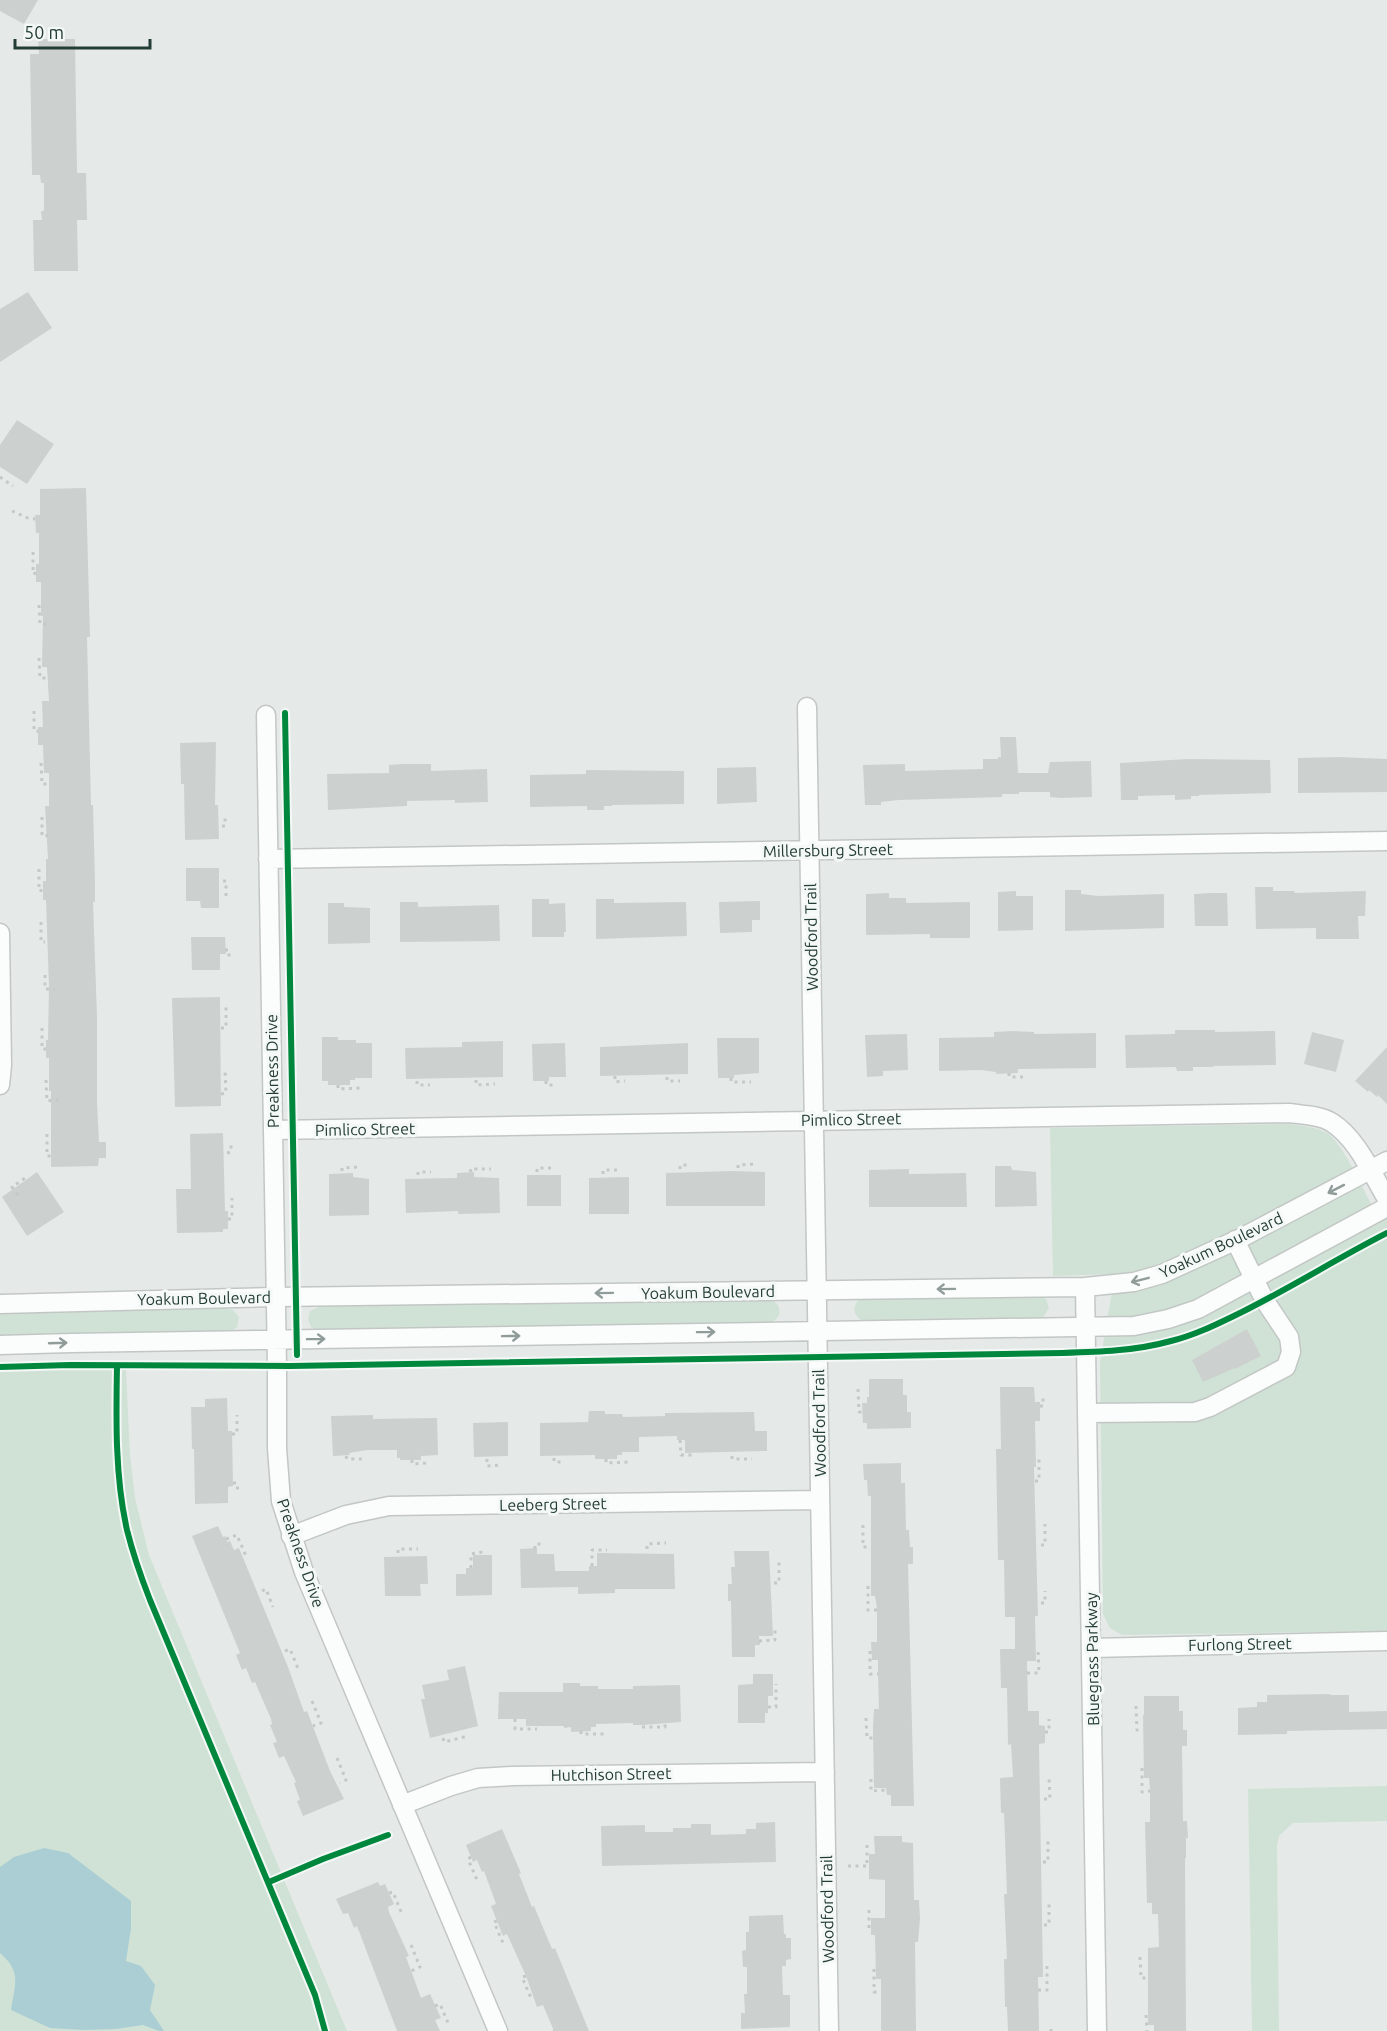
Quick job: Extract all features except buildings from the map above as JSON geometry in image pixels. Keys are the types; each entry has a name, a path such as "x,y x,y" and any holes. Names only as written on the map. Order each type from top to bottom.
{"street":[{"name":"Woodford Trail","path":"807,707 829,2031"},
{"name":"Preakness Drive","path":"266,715 280,1501 304,1572 498,2031"},
{"name":"Millersburg Street","path":"268,859 1387,841"},
{"path":"0,933 2,1065 0,1085"},
{"name":"Pimlico Street","path":"274,1130 1289,1113 1315,1116 1331,1122 1349,1138 1387,1199"},
{"name":"Yoakum Boulevard","path":"0,1304 276,1297 1085,1287 1134,1282 1162,1274 1235,1240 1387,1161"},
{"path":"0,1345 1134,1326 1168,1319 1198,1309 1387,1207"},
{"path":"1088,1413 1195,1412 1210,1407 1286,1367 1291,1352 1289,1337 1265,1301 1235,1240"},
{"name":"Bluegrass Parkway","path":"1085,1287 1097,2031"},
{"name":"Leeberg Street","path":"291,1536 346,1515 389,1506 820,1500"},
{"name":"Furlong Street","path":"1092,1648 1387,1641"},
{"name":"Hutchison Street","path":"402,1805 451,1785 478,1778 825,1772"}],"path":[{"path":"0,477 13,486"},
{"path":"12,511 35,519"},
{"path":"33,552 33,574 36,573"},
{"path":"39,605 40,624 50,624"},
{"path":"39,658 40,678 47,678"},
{"path":"34,711 34,731 38,731"},
{"path":"41,763 42,784 49,784"},
{"path":"222,826 225,826 225,814"},
{"path":"42,817 42,836 53,835"},
{"path":"39,869 39,891 43,890"},
{"path":"223,881 226,881 226,900"},
{"path":"41,922 41,942 45,942"},
{"path":"225,950 229,950 229,960"},
{"path":"45,975 45,989 55,989"},
{"path":"221,1028 226,1028 226,1007"},
{"path":"42,1028 42,1049 46,1049"},
{"path":"221,1094 226,1093 225,1071"},
{"path":"1009,1073 1009,1077 1026,1077"},
{"path":"615,1076 615,1082 625,1081"},
{"path":"667,1077 667,1081 680,1081"},
{"path":"731,1078 731,1082 751,1082"},
{"path":"46,1080 47,1101 58,1100"},
{"path":"476,1080 476,1085 495,1084"},
{"path":"417,1081 417,1085 430,1085"},
{"path":"546,1081 546,1085 557,1085"},
{"path":"338,1085 338,1089 362,1088"},
{"path":"47,1134 47,1156 52,1156"},
{"path":"227,1153 231,1152 231,1141"},
{"path":"738,1168 738,1165 756,1164"},
{"path":"680,1169 680,1165 692,1165"},
{"path":"342,1171 342,1168 360,1167"},
{"path":"537,1172 537,1168 552,1168"},
{"path":"471,1173 470,1169 491,1169"},
{"path":"603,1174 603,1170 620,1170"},
{"path":"418,1176 418,1172 431,1172"},
{"path":"18,1195 12,1187 28,1176"},
{"path":"228,1220 232,1219 232,1198"},
{"path":"858,1389 859,1412 862,1412"},
{"path":"1040,1406 1043,1406 1043,1394"},
{"path":"232,1434 237,1434 237,1415"},
{"path":"680,1440 681,1455 696,1455"},
{"path":"346,1455 347,1459 365,1459"},
{"path":"732,1456 732,1460 752,1459"},
{"path":"1035,1480 1039,1480 1039,1457"},
{"path":"554,1458 554,1462 565,1462"},
{"path":"487,1459 487,1466 501,1466"},
{"path":"606,1459 606,1463 630,1462"},
{"path":"412,1460 412,1464 428,1463"},
{"path":"233,1483 237,1483 238,1493"},
{"path":"1041,1545 1046,1545 1045,1524"},
{"path":"863,1525 863,1547 870,1547"},
{"path":"226,1539 237,1535 246,1556"},
{"path":"535,1549 535,1544 545,1544"},
{"path":"647,1550 647,1544 666,1544"},
{"path":"398,1553 398,1549 418,1549"},
{"path":"592,1566 592,1550 607,1550"},
{"path":"471,1568 471,1554 483,1552"},
{"path":"774,1583 779,1583 779,1560"},
{"path":"868,1587 868,1610 877,1610"},
{"path":"262,1591 266,1589 273,1607"},
{"path":"1041,1603 1045,1603 1045,1591"},
{"path":"759,1641 775,1640 775,1626"},
{"path":"285,1651 290,1649 299,1671"},
{"path":"1027,1673 1039,1673 1038,1649"},
{"path":"870,1651 870,1674 878,1674"},
{"path":"768,1707 777,1707 777,1684"},
{"path":"312,1701 321,1723 314,1726"},
{"path":"1136,1706 1137,1730 1143,1730"},
{"path":"866,1718 867,1738 873,1738"},
{"path":"514,1719 514,1729 537,1729"},
{"path":"1045,1732 1049,1732 1049,1719"},
{"path":"642,1727 665,1726 665,1723"},
{"path":"581,1731 581,1734 604,1734"},
{"path":"443,1738 444,1742 468,1736"},
{"path":"337,1758 346,1780 340,1783"},
{"path":"1142,1768 1143,1792 1150,1791"},
{"path":"1044,1799 1050,1799 1049,1778"},
{"path":"871,1779 871,1791 887,1790"},
{"path":"1043,1862 1048,1862 1048,1838"},
{"path":"849,1866 868,1866 867,1845"},
{"path":"471,1857 468,1859 477,1880"},
{"path":"389,1893 393,1892 402,1914"},
{"path":"1044,1925 1049,1925 1049,1902"},
{"path":"868,1910 868,1929 871,1929"},
{"path":"497,1921 494,1922 503,1943"},
{"path":"411,1945 420,1967 411,1971"},
{"path":"1140,1957 1141,1978 1147,1978"},
{"path":"1038,1990 1047,1990 1047,1966"},
{"path":"874,1969 874,1992 881,1992"},
{"path":"526,1976 522,1977 531,1998"},
{"path":"435,2006 440,2004 447,2023"},
{"path":"1146,2015 1147,2031"}],"green space":[{"path":"1291,1124 1327,1133 1341,1148 1380,1222 1387,1218 1387,1631 1122,1635 1110,1628 1103,1614 1100,1362 1115,1274 1053,1276 1050,1128"},
{"path":"1039,1295 1046,1299 1049,1308 1039,1319 868,1322 859,1319 854,1309 860,1298"},
{"path":"769,1299 777,1304 780,1311 770,1323 318,1330 311,1327 308,1319 310,1311 321,1306"},
{"path":"224,1308 233,1310 239,1317 237,1327 231,1332 0,1336 0,1312"},
{"path":"126,1370 130,1455 135,1498 149,1555 347,2031 0,2031 0,1372"},
{"path":"1387,1786 1387,1821 1293,1823 1279,1836 1277,1846 1279,2031 1252,2031 1248,1789"}],"water":[{"path":"44,1848 68,1853 131,1901 131,1928 126,1961 141,1966 155,1985 150,2010 164,2031 143,2025 116,2029 50,2028 11,2010 15,1986 14,1973 12,1966 0,1953 0,1867 14,1857"}],"cycle path":[{"path":"285,713 297,1355"},
{"path":"0,1367 290,1366 1062,1353 1116,1350 1157,1344 1207,1328 1261,1302 1387,1233"},
{"path":"117,1366 118,1469 123,1510 135,1557 150,1600 315,1995 325,2031"},
{"path":"269,1882 388,1835"}]}
